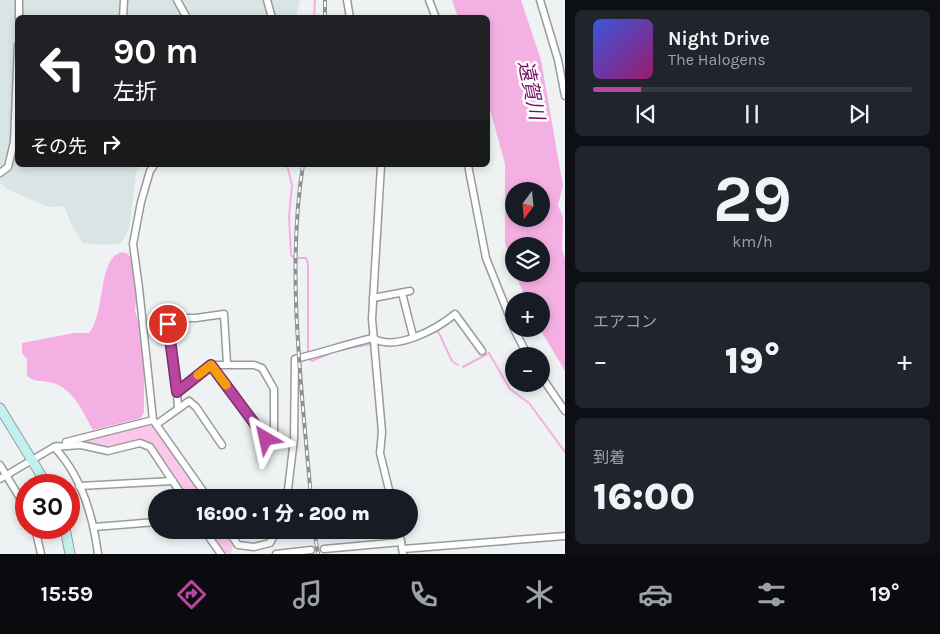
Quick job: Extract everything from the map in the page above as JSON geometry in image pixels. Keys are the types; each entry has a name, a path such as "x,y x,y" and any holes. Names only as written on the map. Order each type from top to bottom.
{"main road":[{"path":"0,408 41,474"},
{"path":"67,539 70,554"}],"street":[{"path":"19,0 19,15"},
{"path":"123,15 124,0"},
{"path":"177,0 186,15"},
{"path":"267,0 271,15"},
{"path":"347,0 350,15"},
{"path":"429,0 435,15"},
{"path":"540,0 558,60 565,96"},
{"path":"0,173 8,167 15,145"},
{"path":"153,167 141,202 132,244 140,288 155,422 202,489"},
{"path":"381,167 373,342 382,432 380,453 389,489"},
{"path":"468,167 486,258 505,306"},
{"path":"374,298 410,290"},
{"path":"402,293 413,336"},
{"path":"178,408 168,324 172,318 196,318 224,314 227,364"},
{"path":"288,489 294,439 295,359 309,357 328,350 373,342 395,343 438,327 455,314 482,351"},
{"path":"177,392 211,365 254,365 262,368 274,389 274,434 266,439 211,365"},
{"path":"550,389 565,411"},
{"path":"3,477 32,459 68,441 155,422 189,401 196,407 222,445"},
{"path":"54,447 81,445 108,451 145,444 178,489"},
{"path":"54,447 62,455 73,474"},
{"path":"0,465 3,477 15,493"},
{"path":"98,554 94,527 80,486 173,481"},
{"path":"94,527 148,523"},
{"path":"324,549 402,549 565,536"},
{"path":"38,539 41,554"},
{"path":"210,539 221,554"},
{"path":"234,539 238,545 254,547 269,544 272,539"},
{"path":"269,544 276,554 312,550"},
{"path":"234,554 238,545"}],"shaded area":[{"path":"0,0 300,0 296,15 15,15 15,167 140,167 136,173 129,229 121,243 106,245 83,243 72,226 64,206 49,207 9,190 0,183"},
{"path":"149,423 155,425 199,489 181,489 148,441 142,440 109,449 87,444 87,440"},
{"path":"213,539 230,539 233,546 231,554 223,553"}],"water":[{"name":"遠賀川","path":"452,0 521,0 541,60 563,186 558,205 563,217 562,249 565,259 565,371 545,337 550,337 550,292 523,292 519,282 550,282 550,237 505,237 505,228 550,228 550,182 505,182 505,164 490,109 490,15 457,15"},
{"path":"122,252 128,254 131,258 137,291 135,311 139,323 144,369 144,412 141,418 93,430 73,396 61,386 27,376 27,359 22,353 22,343 74,333 89,333 98,313 109,264 114,256"}],"waterway":[{"path":"314,15 315,0"},
{"path":"288,167 292,185 289,217 291,255 294,258"},
{"path":"298,258 306,258 308,264 308,353"},
{"path":"427,335 438,331 452,361 458,365"},
{"path":"339,350 372,344"},
{"path":"376,344 389,346 401,344"},
{"path":"308,358 312,361 333,352"},
{"path":"463,367 489,353 510,389 529,403 565,452"}],"railway":[{"path":"325,0 325,15"},
{"path":"303,167 298,205 296,288 297,331 310,489"},
{"path":"316,539 318,554"}],"slow traffic":[{"path":"198,375 211,365 226,385"}],"route":[{"path":"168,324 177,392 211,365 266,439"}]}
